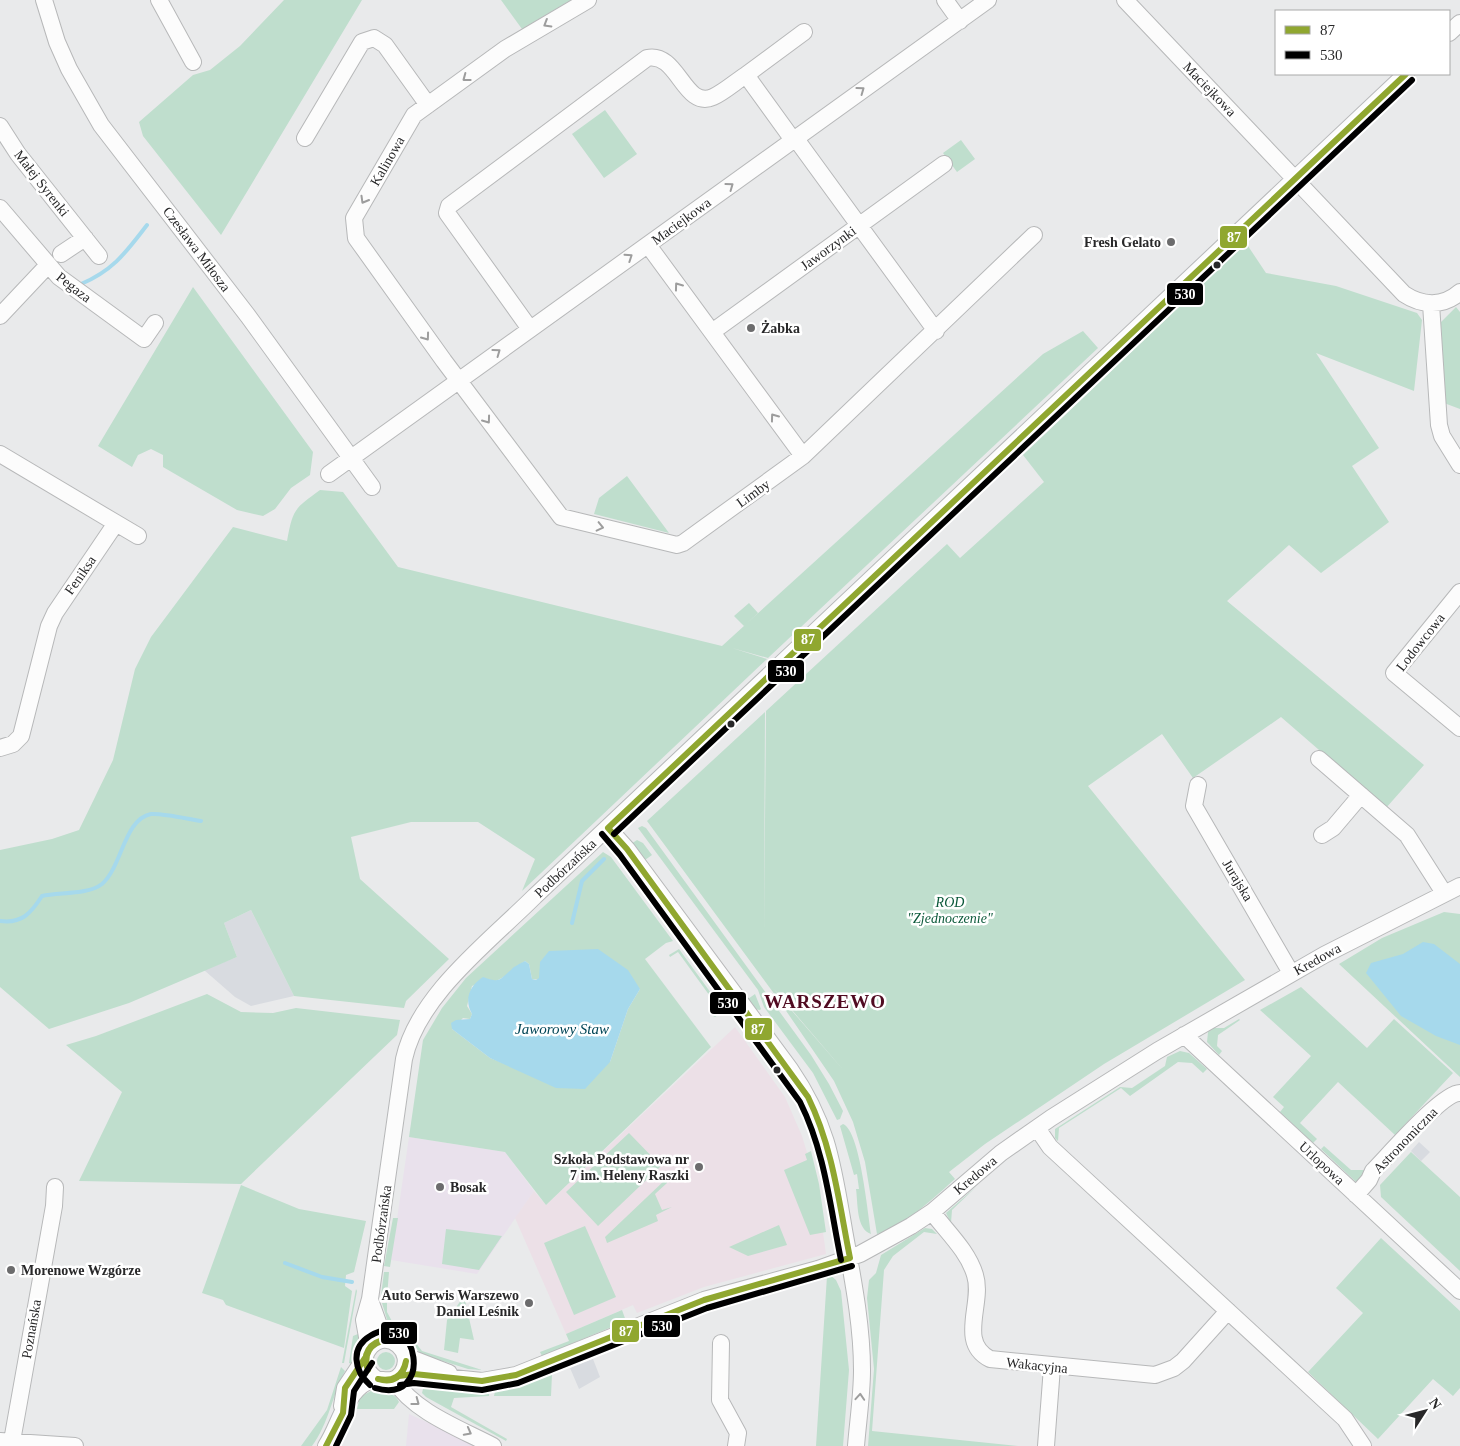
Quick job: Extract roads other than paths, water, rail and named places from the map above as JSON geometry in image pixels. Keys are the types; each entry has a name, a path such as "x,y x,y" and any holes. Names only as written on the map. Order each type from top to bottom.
{"street":[{"name":"Czesława Miłosza","path":"44,0 57,42 69,69 101,125 248,316 372,487"},
{"path":"159,0 193,62"},
{"name":"Kalinowa","path":"458,380 356,238 354,218 414,116 505,49 588,0"},
{"path":"945,0 960,21"},
{"name":"Maciejkowa","path":"329,474 988,0"},
{"name":"Maciejkowa","path":"1125,0 1404,294 1418,302 1430,304"},
{"path":"1450,33 1460,23"},
{"path":"530,329 447,213 449,206 648,58 660,58 668,63 690,92 701,98 713,97 804,32"},
{"path":"305,138 362,42 367,39 374,38 385,45 428,105"},
{"path":"746,75 936,331"},
{"name":"Podbórzańska","path":"367,1353 364,1320 370,1300 401,1076 406,1051 414,1027 426,1007 448,983 608,828 1405,75"},
{"name":"Małej Syrenki","path":"0,126 18,154 99,256"},
{"name":"Jaworzynki","path":"712,332 944,164"},
{"name":"Pegaza","path":"0,208 59,277 144,339 155,323"},
{"name":"Limby","path":"458,380 561,517 677,545 688,540 803,456 936,331 1034,235"},
{"path":"61,254 85,238"},
{"path":"648,245 803,456"},
{"path":"0,316 48,265"},
{"path":"1460,292 1448,300 1430,304 1439,425 1442,436 1460,464"},
{"path":"0,454 138,536"},
{"name":"Feniksa","path":"0,748 14,744 20,736 47,633 55,613 116,523"},
{"name":"Lodowcowa","path":"1460,592 1394,673 1460,728"},
{"path":"1319,759 1407,835 1454,892"},
{"name":"Jurajska","path":"1198,785 1194,806 1292,973"},
{"path":"1322,835 1332,828 1361,795"},
{"path":"608,828 633,857 790,1069 808,1096 821,1123 834,1166 850,1258 862,1369 856,1446"},
{"name":"Kredowa","path":"397,1378 410,1374 491,1380 523,1373 704,1300 850,1258 892,1238 932,1212 1001,1153 1036,1128 1184,1035 1370,930 1454,892"},
{"name":"Urlopowa","path":"1184,1035 1460,1291"},
{"name":"Astronomiczna","path":"1356,1194 1369,1180 1373,1172 1438,1105 1450,1095 1460,1093"},
{"path":"1036,1128 1050,1147 1345,1419 1363,1446"},
{"name":"Poznańska","path":"55,1187 54,1206 6,1441 75,1446"},
{"name":"Wakacyjna","path":"932,1212 966,1255 975,1276 977,1284 973,1337 976,1349 990,1359 1052,1367 1155,1375 1165,1373 1183,1361 1228,1312"},
{"name":"Podbórzańska","path":"370,1300 380,1328 390,1340"},
{"path":"326,1446 343,1413 361,1386 376,1379 388,1381 397,1378 406,1366 405,1354 398,1344 390,1340 380,1340 367,1353 345,1388 343,1413"},
{"path":"721,1343 720,1400 738,1433 736,1446"},
{"path":"367,1353 367,1370 376,1379"},
{"name":"Kredowa","path":"405,1354 458,1377"},
{"path":"1046,1446 1052,1367"},
{"path":"397,1378 409,1396 428,1410 493,1446"}],"water":[{"path":"1423,942 1434,944 1460,964 1460,1045 1436,1036 1401,1016 1366,973 1371,963 1403,954"},
{"name":"Jaworowy Staw","path":"598,949 628,970 640,989 628,1009 610,1062 585,1089 556,1088 490,1058 452,1029 451,1023 456,1020 470,1019 472,1014 468,1004 469,994 474,985 483,977 498,980 525,961 529,964 532,979 536,980 539,978 540,962 549,951"}],"waterway":[{"path":"81,284 111,266 126,252 147,225"},
{"path":"0,921 20,919 34,908 42,896 81,892 96,888 102,884 114,867 129,834 142,818 156,814 201,821"},
{"path":"572,923 582,881 604,859"},
{"path":"285,1263 322,1277 352,1282"}],"place":[{"name":"Fresh Gelato","path":"1171,242"},
{"name":"Żabka","path":"751,328"},
{"name":"Szkoła Podstawowa nr 7 im. Heleny Raszki","path":"699,1167"},
{"name":"Bosak","path":"440,1187"},
{"name":"Morenowe Wzgórze","path":"11,1270"},
{"name":"Auto Serwis Warszewo Daniel Leśnik","path":"529,1303"}],"district":[{"name":"WARSZEWO","path":"825,1001"}],"park label":[{"name":"ROD \"Zjednoczenie\"","path":"950,910"}]}
